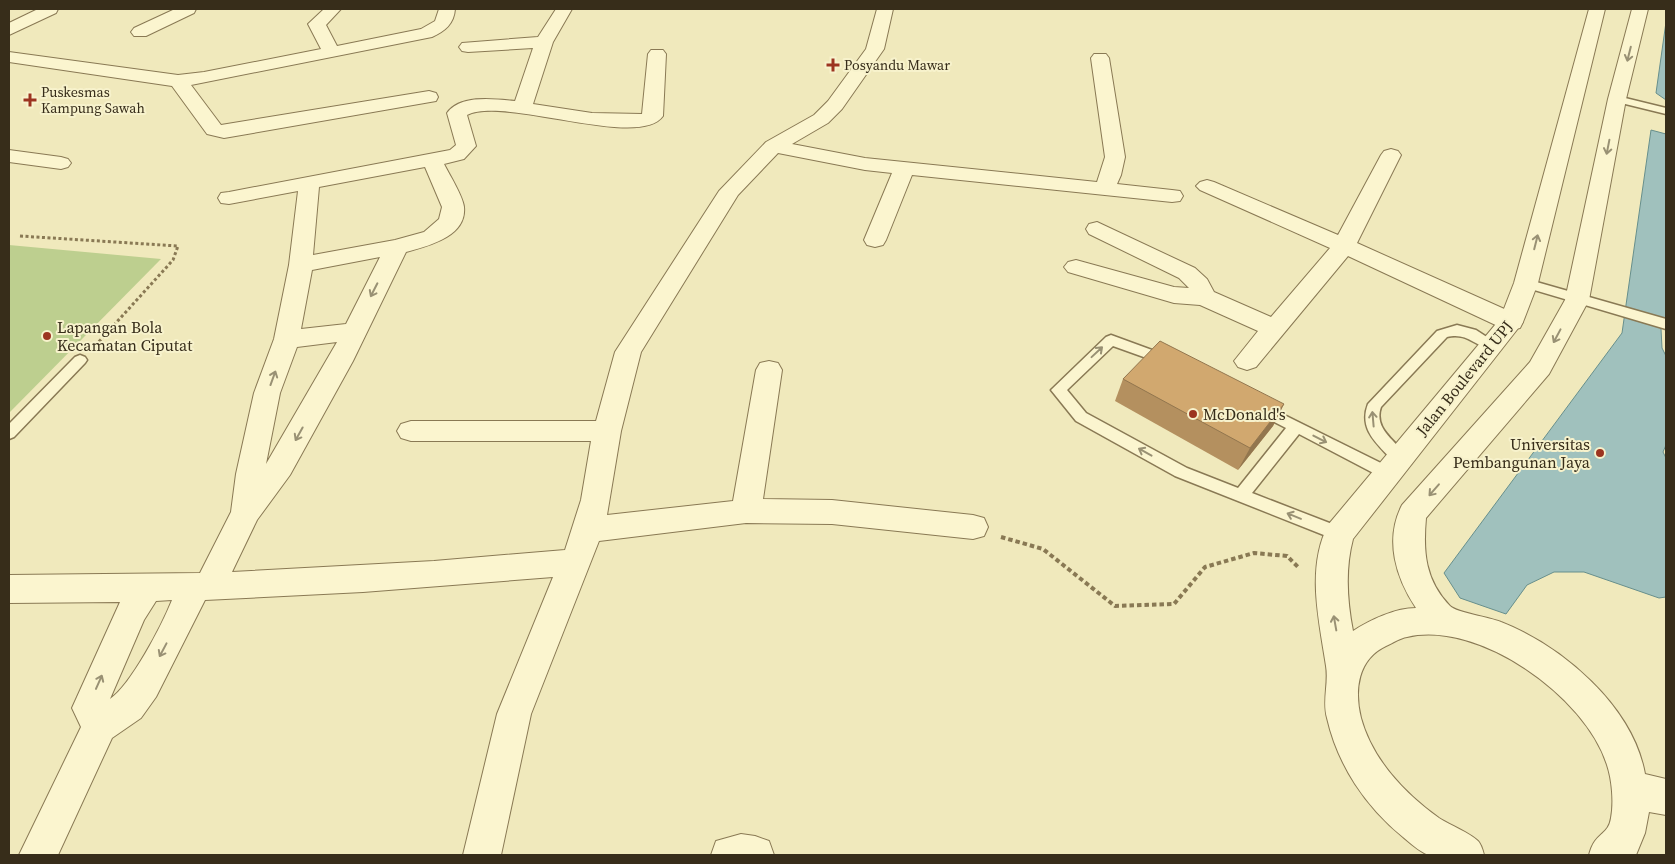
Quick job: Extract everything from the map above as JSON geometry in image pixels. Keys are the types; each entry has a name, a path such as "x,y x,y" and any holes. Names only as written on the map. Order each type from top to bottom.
{"street":[{"path":"9,30 50,9"},
{"path":"140,32 188,9"},
{"path":"332,52 317,24 334,9"},
{"path":"9,57 178,81 204,78 426,33 440,26 446,20 446,9"},
{"path":"522,108 544,42 564,9"},
{"path":"482,855 514,714 588,530 596,500 607,431 628,352 730,191 773,146 821,119 835,105 875,49 885,9"},
{"name":"Jalan Boulevard UPJ","path":"1442,621 1415,580 1408,546 1412,514 1540,368 1577,300 1596,94 1597,9"},
{"name":"Jalan Boulevard UPJ","path":"1344,671 1333,602 1332,560 1339,534 1511,322 1596,94 1640,9"},
{"path":"468,47 544,42"},
{"path":"229,198 457,155 466,146 457,113 461,109 470,106 522,108 591,119 650,119 657,54"},
{"path":"1100,58 1115,157 1111,175 1103,189"},
{"path":"178,81 214,130 224,132 429,98"},
{"path":"773,146 865,164 1172,196"},
{"path":"1247,361 1343,247 1390,155"},
{"path":"9,156 61,163"},
{"path":"301,265 397,247 432,237 449,222 454,207 432,159"},
{"path":"875,240 904,168"},
{"path":"246,512 250,474 267,393 287,339 301,265 309,183"},
{"path":"1207,186 1424,281 1511,322"},
{"path":"1097,229 1187,274 1199,284 1204,297"},
{"path":"38,855 100,726 130,706 144,686 186,607 246,512 280,467 340,361 352,332 397,247"},
{"path":"1076,267 1174,295 1204,297 1274,328"},
{"path":"287,339 352,332"},
{"path":"746,511 769,370"},
{"path":"411,432 607,431"},
{"path":"588,530 746,511 832,512 973,527"},
{"path":"9,589 146,589 483,571 576,562"},
{"path":"100,726 89,708 131,612 146,589"},
{"path":"1465,855 1435,840 1397,809 1367,773 1348,736 1340,701 1344,671 1357,647 1379,630 1408,621 1442,621 1469,626 1496,635 1523,648 1573,686 1595,710 1613,735 1625,762 1649,794 1631,818 1622,842 1608,855"},
{"path":"730,855 741,853 755,855"}],"lane":[{"path":"1596,94 1666,111"},
{"path":"1526,283 1577,300 1666,324"},
{"path":"1393,466 1374,429 1371,415 1375,404 1406,374 1442,334 1457,330 1471,334 1492,345"},
{"path":"1178,366 1152,354 1111,340 1058,390 1081,416 1180,472 1339,534"},
{"path":"9,433 80,360"},
{"path":"1245,401 1296,427 1393,466"},
{"path":"1241,495 1296,427"}],"path":[{"path":"20,236 178,246 173,260 80,360"},
{"path":"973,527 1015,542 1042,549 1115,606 1174,604 1205,567 1254,553 1287,556 1333,602"}],"green space":[{"name":"Lapangan Bola Kecamatan Ciputat","path":"9,245 161,259 9,413"}],"water":[{"path":"1666,22 1666,100 1656,93"},
{"name":"Universitas Pembangunan Jaya","path":"1651,130 1666,134 1666,323 1661,329 1662,348 1666,356 1666,445 1663,452 1666,458 1666,597 1659,598 1584,572 1554,572 1527,585 1506,614 1460,598 1444,573 1622,333"}],"building":[{"path":"1160,341 1284,404 1250,448 1123,379"}],"place":[{"name":"Posyandu Mawar","path":"833,65"},
{"name":"Puskesmas Kampung Sawah","path":"30,100"},
{"name":"Lapangan Bola Kecamatan Ciputat","path":"47,336"},
{"name":"McDonald's","path":"1193,414"},
{"name":"Universitas Pembangunan Jaya","path":"1600,453"}]}
